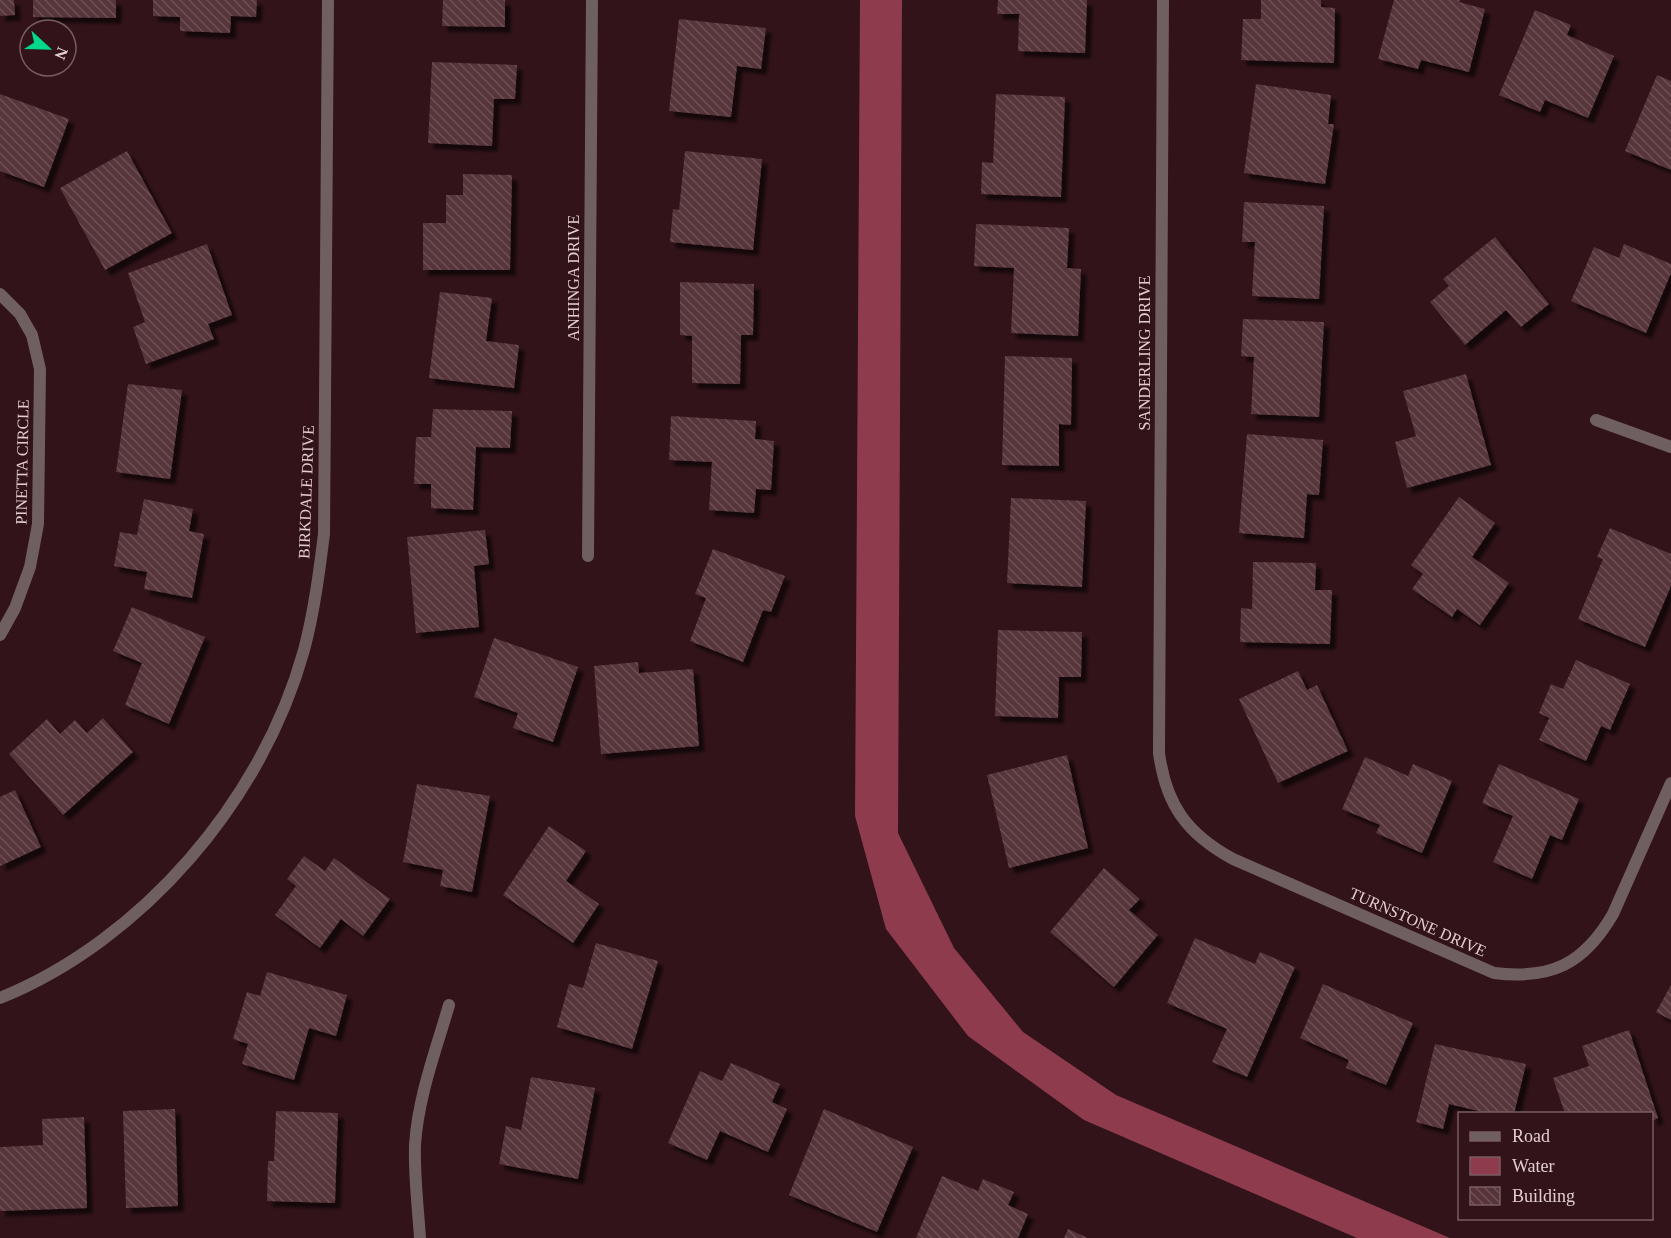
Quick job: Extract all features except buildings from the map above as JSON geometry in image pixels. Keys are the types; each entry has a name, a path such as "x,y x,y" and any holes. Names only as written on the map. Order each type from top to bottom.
{"street":[{"name":"BIRKDALE DRIVE","path":"0,998 18,991 80,955 137,912 189,861 245,783 268,742 288,698 315,606 324,534 328,0"},
{"name":"ANHINGA DRIVE","path":"588,555 592,0"},
{"name":"SANDERLING DRIVE","path":"1159,706 1163,0"},
{"name":"PINETTA CIRCLE","path":"0,294 20,314 32,335 40,369 38,524 30,567 15,608 0,635"},
{"path":"1596,420 1671,447"},
{"name":"TURNSTONE DRIVE","path":"1159,706 1159,753 1162,775 1180,817 1195,834 1213,848 1233,859 1494,973 1518,976 1542,973 1565,965 1602,934 1671,783"},
{"path":"420,1238 416,1172 418,1118 449,1005"}],"water":[{"path":"860,0 902,0 898,833 954,948 1023,1032 1116,1095 1450,1238 1357,1238 1084,1120 968,1036 886,929 855,816"}]}
